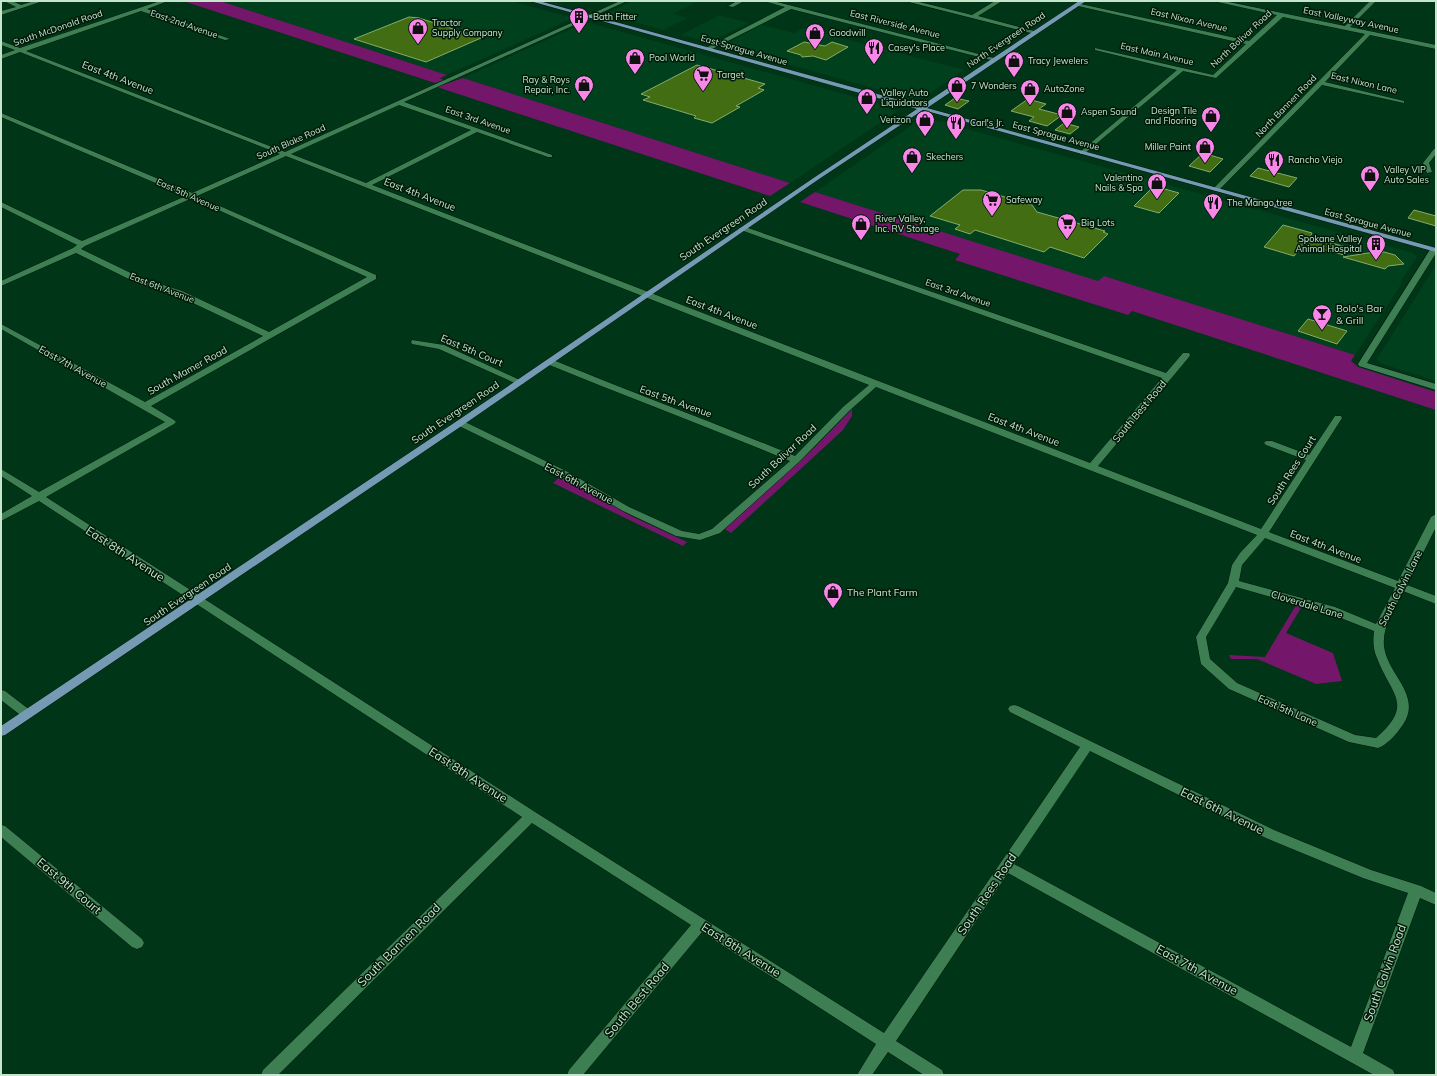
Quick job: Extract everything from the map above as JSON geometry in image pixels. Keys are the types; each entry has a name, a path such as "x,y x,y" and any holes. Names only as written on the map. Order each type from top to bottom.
{"main road":[{"name":"East Sprague Avenue","path":"533,1 1435,250"},
{"name":"North Evergreen Road","path":"920,109 1080,2"},
{"name":"South Evergreen Road","path":"1,732 550,362 742,229 920,109"}],"street":[{"path":"7,1 22,7"},
{"path":"1,14 40,1"},
{"name":"South McDonald Road","path":"1,57 165,1"},
{"name":"South Blake Road","path":"1,284 79,247 624,1"},
{"path":"731,6 741,1"},
{"name":"East Riverside Avenue","path":"767,1 994,59"},
{"path":"909,1 1035,32"},
{"path":"973,16 999,1"},
{"name":"East Valleyway Avenue","path":"1216,1 1436,47"},
{"path":"1346,28 1373,1"},
{"name":"East Nixon Avenue","path":"1080,2 1250,43"},
{"path":"708,50 790,7"},
{"name":"East 2nd Avenue","path":"141,10 227,39"},
{"name":"North Bolivar Road","path":"1214,76 1281,15"},
{"name":"North Bannen Road","path":"1216,190 1369,33"},
{"name":"East 4th Avenue","path":"1,43 875,384 1436,600"},
{"name":"East Main Avenue","path":"1097,49 1214,76"},
{"path":"1082,153 1182,69"},
{"name":"East Nixon Lane","path":"1321,83 1402,102"},
{"name":"East 3rd Avenue","path":"400,103 550,156"},
{"name":"East 5th Avenue","path":"1,115 192,196 373,277"},
{"path":"367,185 476,130"},
{"path":"1429,172 1426,163 1436,150"},
{"name":"East 6th Avenue","path":"1,204 138,280 179,293 271,336"},
{"name":"East 3rd Avenue","path":"742,229 1168,376"},
{"path":"1435,250 1362,364 1436,387"},
{"name":"South Mamer Road","path":"1,518 171,422 145,406 373,277"},
{"name":"East 7th Avenue","path":"1,326 145,406"},
{"name":"East 5th Court","path":"415,342 441,347 520,382"},
{"name":"South Best Road","path":"1092,467 1186,355"},
{"name":"East 5th Avenue","path":"550,362 632,396 717,427 796,460"},
{"name":"South Bolivar Road","path":"700,537 716,531 796,460 846,409 875,384"},
{"name":"South Rees Court","path":"1205,661 1201,637 1233,583 1237,565 1263,534 1338,418"},
{"name":"East 6th Avenue","path":"460,423 565,474 626,509 680,534 700,537"},
{"path":"1269,443 1311,459"},
{"name":"East 8th Avenue","path":"1,472 531,816 937,1075"},
{"name":"South Calvin Lane","path":"1378,743 1397,724 1403,710 1400,689 1387,668 1379,649 1379,629 1436,517"},
{"name":"Cloverdale Lane","path":"1233,583 1331,610 1379,629"},
{"name":"East 5th Lane","path":"1205,661 1233,686 1353,739 1378,743"},
{"path":"1,694 27,714"},
{"name":"East 6th Avenue","path":"1014,709 1270,834 1368,874 1416,890 1436,900"},
{"name":"South Rees Road","path":"864,1075 1088,745"},
{"name":"South Bannen Road","path":"268,1075 531,816"},
{"name":"East 9th Court","path":"1,830 137,943"},
{"name":"East 7th Avenue","path":"1006,866 1388,1075"},
{"name":"South Calvin Road","path":"1354,1057 1416,890"},
{"name":"South Best Road","path":"574,1075 700,924"}],"shaded area":[{"path":"183,1 220,1 447,75 440,78 443,80 435,83"},
{"path":"220,1 511,1 569,17 571,19 447,75"},
{"path":"632,1 699,1 673,14 688,18 663,30 606,14"},
{"path":"720,15 749,23 710,42 681,35"},
{"path":"590,23 894,108 896,112 790,183 463,78 582,24"},
{"path":"762,25 794,33 803,28 964,70 923,98 913,99 723,46"},
{"path":"463,78 790,183 770,196 437,87"},
{"path":"927,118 1413,253 1417,257 1401,281 1402,283 1355,355 1104,276 1098,282 815,192 921,119"},
{"path":"815,192 1098,281 1104,276 1355,355 1351,361 1358,367 1436,392 1436,410 1132,311 1128,315 955,260 960,254 800,202"},
{"path":"1436,265 1436,381 1380,363 1377,359"},
{"path":"852,409 852,416 843,430 731,533 725,529 812,450"},
{"path":"561,476 631,516 687,542 683,546 553,483"},
{"path":"1296,605 1302,606 1286,633 1333,653 1342,681 1316,684 1257,659 1231,659 1229,655 1265,657"}],"building":[{"name":"Tractor Supply Company","path":"409,17 419,18 481,38 426,62 354,39"},
{"name":"Goodwill","path":"804,42 825,46 832,42 848,47 826,60 813,56 802,57 801,55 787,51"},
{"name":"Target","path":"697,65 765,84 758,88 764,90 736,106 740,107 712,123 694,118 696,116 643,100 650,97 641,94"},
{"name":"7 Wonders","path":"955,98 969,101 958,109 945,105"},
{"path":"1028,99 1046,104 1039,109 1062,115 1047,126 1029,121 1034,117 1011,111"},
{"name":"Aspen Sound","path":"1064,123 1079,127 1070,134 1055,130"},
{"name":"Miller Paint","path":"1203,153 1223,159 1210,172 1189,166"},
{"name":"Rancho Viejo","path":"1258,168 1297,178 1289,187 1250,176"},
{"name":"Valentino Nails & Spa","path":"1154,186 1179,193 1159,213 1134,206"},
{"name":"Safeway","path":"963,190 981,190 1032,205 1037,212 1105,231 1103,232 1108,234 1084,258 1050,247 1044,252 975,230 970,234 955,229 960,225 930,216"},
{"path":"1414,210 1436,216 1436,226 1408,218"},
{"path":"1283,225 1312,233 1310,237 1346,247 1344,255 1304,244 1294,256 1264,247"},
{"name":"Spokane Valley Animal Hospital","path":"1384,252 1395,255 1404,264 1388,266 1385,269 1343,257 1368,253"},
{"name":"Bolo's Bar & Grill","path":"1308,319 1347,331 1337,344 1298,331"}],"place":[{"name":"Bath Fitter","path":"579,34"},
{"name":"Tractor Supply Company","path":"418,45"},
{"name":"Goodwill","path":"815,50"},
{"name":"Casey's Place","path":"874,65"},
{"name":"Pool World","path":"635,75"},
{"name":"Tracy Jewelers","path":"1014,78"},
{"name":"Target","path":"703,92"},
{"name":"Ray & Roys Repair, Inc.","path":"584,102"},
{"name":"7 Wonders","path":"957,103"},
{"name":"AutoZone","path":"1030,106"},
{"name":"Valley Auto Liquidators","path":"867,115"},
{"name":"Aspen Sound","path":"1067,129"},
{"name":"Design Tile and Flooring","path":"1211,133"},
{"name":"Verizon","path":"925,137"},
{"name":"Carl's Jr.","path":"956,140"},
{"name":"Miller Paint","path":"1205,164"},
{"name":"Skechers","path":"912,174"},
{"name":"Rancho Viejo","path":"1274,177"},
{"name":"Valley VIP Auto Sales","path":"1370,192"},
{"name":"Valentino Nails & Spa","path":"1157,200"},
{"name":"Safeway","path":"992,217"},
{"name":"The Mango tree","path":"1213,220"},
{"name":"Big Lots","path":"1067,240"},
{"name":"River Valley, Inc. RV Storage","path":"861,241"},
{"name":"Spokane Valley Animal Hospital","path":"1376,261"},
{"name":"Bolo's Bar & Grill","path":"1322,331"},
{"name":"The Plant Farm","path":"833,609"}]}
